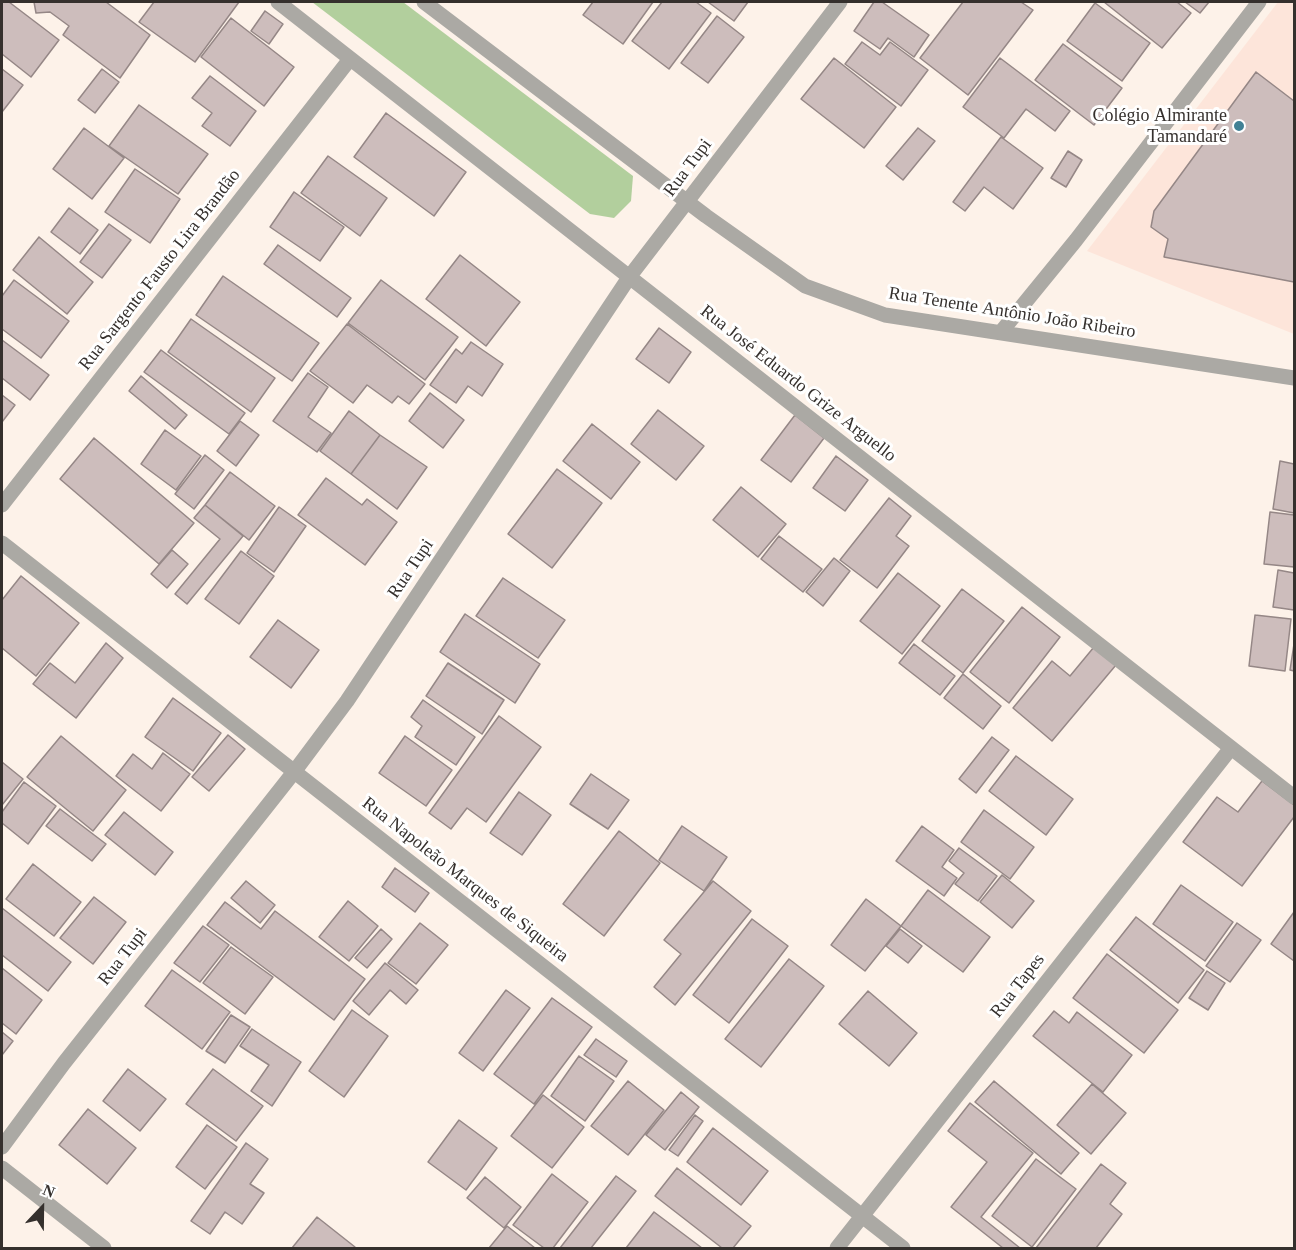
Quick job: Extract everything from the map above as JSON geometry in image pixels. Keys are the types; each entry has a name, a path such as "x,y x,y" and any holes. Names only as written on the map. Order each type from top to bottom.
{"street":[{"name":"Rua José Eduardo Grize Arguello","path":"278,2 1294,797"},
{"name":"Rua Tenente Antônio João Ribeiro","path":"424,2 687,202 805,286 885,315 1294,378"},
{"name":"Rua Tupi","path":"2,1147 64,1063 294,772 347,701 630,276 840,2"},
{"path":"1001,332 1076,240 1258,2"},
{"name":"Rua Sargento Fausto Lira Brandão","path":"2,505 350,59"},
{"name":"Rua Napoleão Marques de Siqueira","path":"2,543 903,1248"},
{"name":"Rua Tapes","path":"837,1248 1231,748"},
{"path":"2,1168 104,1248"}],"shaded area":[{"name":"Colégio Almirante Tamandaré","path":"1278,2 1294,2 1294,334 1087,251"}],"green space":[{"path":"312,2 403,2 633,176 631,201 614,218 590,214"}],"building":[{"path":"2,2 9,2 59,40 31,77 2,54"},
{"path":"34,2 106,2 150,35 120,78 63,35 69,26 50,12 36,13"},
{"path":"154,2 239,2 195,62 139,22"},
{"path":"593,2 653,2 623,44 583,15"},
{"path":"662,2 696,2 711,13 669,69 632,41"},
{"path":"708,2 748,2 734,21"},
{"path":"874,2 882,2 929,35 914,57 888,38 880,49 854,31"},
{"path":"963,2 1021,2 1033,10 968,95 920,58"},
{"path":"1104,2 1177,2 1191,13 1162,48"},
{"path":"1185,2 1209,2 1200,13"},
{"path":"1095,3 1150,43 1122,81 1067,41"},
{"path":"265,11 283,24 269,44 251,31"},
{"path":"717,16 744,37 708,83 681,63"},
{"path":"231,18 294,67 264,106 201,57"},
{"path":"862,42 880,55 890,42 928,70 901,106 845,64"},
{"path":"1063,44 1122,88 1094,125 1035,80"},
{"path":"834,58 896,107 864,148 801,99"},
{"path":"1000,58 1070,111 1055,131 1026,109 1004,138 963,107"},
{"path":"2,69 23,85 2,112"},
{"path":"102,69 119,82 95,113 78,100"},
{"path":"1256,72 1294,101 1294,282 1164,257 1168,239 1151,227 1154,211"},
{"path":"210,76 256,111 230,146 202,126 212,113 192,98"},
{"path":"139,105 208,154 178,194 109,146"},
{"path":"386,113 466,172 434,216 354,157"},
{"path":"84,128 124,158 92,199 53,169"},
{"path":"918,128 935,141 903,180 886,166"},
{"path":"1001,137 1043,168 1013,209 984,187 965,211 953,202"},
{"path":"1068,151 1082,160 1066,187 1051,178"},
{"path":"328,156 387,198 360,236 301,193"},
{"path":"135,169 180,199 150,243 105,212"},
{"path":"294,192 344,227 320,261 270,227"},
{"path":"69,208 98,230 80,254 51,232"},
{"path":"109,224 131,240 102,278 80,262"},
{"path":"39,237 93,282 67,314 13,270"},
{"path":"278,245 351,298 337,317 264,264"},
{"path":"460,255 520,302 486,346 426,299"},
{"path":"223,276 319,343 292,381 196,315"},
{"path":"14,280 69,321 41,358 2,329 2,296"},
{"path":"381,280 458,337 425,380 348,323"},
{"path":"191,319 275,378 251,412 168,352"},
{"path":"347,324 425,384 409,404 398,396 392,403 367,385 353,403 310,371"},
{"path":"659,328 691,352 669,383 636,359"},
{"path":"2,340 49,375 30,400 2,378"},
{"path":"471,342 503,364 482,396 468,386 456,403 430,385 456,349 462,354"},
{"path":"161,350 245,413 229,434 144,372"},
{"path":"308,373 328,387 308,417 331,433 317,452 273,421"},
{"path":"141,376 187,415 175,429 129,391"},
{"path":"430,393 464,420 443,448 409,421"},
{"path":"2,395 15,405 2,422"},
{"path":"658,410 704,446 676,480 631,444"},
{"path":"349,411 380,435 351,474 320,451"},
{"path":"795,415 824,438 791,482 761,460"},
{"path":"240,421 259,435 236,466 217,451"},
{"path":"592,424 640,462 611,499 563,461"},
{"path":"165,430 201,456 176,490 141,464"},
{"path":"380,435 427,467 397,509 351,474"},
{"path":"94,438 194,523 159,564 60,479"},
{"path":"205,455 224,470 194,509 175,494"},
{"path":"836,456 868,480 845,511 813,488"},
{"path":"1280,461 1294,464 1294,513 1273,509"},
{"path":"557,469 602,503 552,568 508,534"},
{"path":"230,472 275,506 249,540 205,505"},
{"path":"326,478 362,505 367,499 397,522 365,565 298,515"},
{"path":"741,487 786,524 758,557 713,520"},
{"path":"889,498 911,516 896,536 909,546 877,588 840,560"},
{"path":"205,505 243,536 187,604 175,594 220,539 194,518"},
{"path":"279,507 306,526 274,572 247,553"},
{"path":"1270,512 1294,515 1294,567 1264,564"},
{"path":"779,536 822,569 803,592 761,559"},
{"path":"172,550 188,564 167,588 151,574"},
{"path":"241,551 274,576 239,624 205,599"},
{"path":"834,558 850,571 823,606 806,592"},
{"path":"1278,570 1294,573 1294,610 1273,607"},
{"path":"898,573 940,606 902,654 860,621"},
{"path":"21,576 79,623 36,676 2,648 2,600"},
{"path":"503,578 565,620 538,658 476,616"},
{"path":"962,589 1004,621 963,673 922,641"},
{"path":"1022,607 1060,637 1009,703 970,672"},
{"path":"465,614 540,664 515,703 440,652"},
{"path":"1255,615 1291,619 1285,671 1249,666"},
{"path":"278,620 319,650 291,688 250,657"},
{"path":"106,643 123,658 76,718 33,684 50,663 75,683"},
{"path":"914,644 955,676 940,695 899,663"},
{"path":"1294,644 1294,671 1290,670"},
{"path":"1094,647 1116,665 1052,741 1013,708 1052,661 1070,676"},
{"path":"448,663 504,700 482,734 426,696"},
{"path":"963,674 1001,706 983,729 944,698"},
{"path":"173,698 221,733 193,771 145,737"},
{"path":"423,700 475,737 456,765 415,737 422,726 411,717"},
{"path":"499,716 541,747 486,822 467,808 451,829 429,813"},
{"path":"228,735 245,749 209,791 192,777"},
{"path":"61,736 126,790 93,831 27,777"},
{"path":"405,736 452,770 426,806 379,773"},
{"path":"992,737 1009,750 976,793 959,779"},
{"path":"163,753 190,774 161,811 116,776 133,754 152,769"},
{"path":"1016,756 1073,799 1046,835 989,791"},
{"path":"2,762 23,779 2,805"},
{"path":"591,774 629,800 608,829 570,804"},
{"path":"1262,781 1294,805 1294,817 1242,886 1183,842 1217,797 1238,812"},
{"path":"24,782 56,806 28,844 2,823 2,812"},
{"path":"519,792 551,815 522,855 490,833"},
{"path":"60,809 106,844 92,861 46,826"},
{"path":"984,810 1034,847 1010,879 961,842"},
{"path":"124,812 173,852 155,875 105,835"},
{"path":"682,826 727,857 704,891 659,860"},
{"path":"922,826 954,850 942,867 957,878 944,896 896,861"},
{"path":"619,831 660,863 604,936 563,904"},
{"path":"959,848 997,876 978,901 955,884 964,873 949,861"},
{"path":"33,864 81,902 54,936 6,899"},
{"path":"395,868 429,893 415,912 382,887"},
{"path":"1002,875 1034,901 1012,928 980,902"},
{"path":"246,881 275,905 260,923 231,898"},
{"path":"713,881 751,911 675,1005 654,987 681,954 664,940"},
{"path":"1181,885 1233,922 1205,961 1153,924"},
{"path":"928,890 990,937 963,972 901,926"},
{"path":"94,897 126,922 93,964 60,938"},
{"path":"866,899 901,926 865,971 831,945"},
{"path":"348,901 378,926 349,961 319,937"},
{"path":"225,902 261,929 275,911 365,979 334,1020 207,925"},
{"path":"2,908 71,962 48,991 2,955"},
{"path":"1294,912 1294,961 1271,944"},
{"path":"1136,917 1204,970 1178,1003 1110,950"},
{"path":"752,919 788,946 729,1023 693,995"},
{"path":"420,923 448,945 416,984 388,963"},
{"path":"1237,923 1261,940 1230,982 1206,966"},
{"path":"203,926 229,945 200,982 174,963"},
{"path":"381,929 392,939 367,968 355,958"},
{"path":"900,929 922,946 908,963 886,946"},
{"path":"231,947 273,977 245,1014 203,983"},
{"path":"1107,954 1178,1010 1144,1053 1073,998"},
{"path":"789,959 824,986 761,1067 725,1039"},
{"path":"385,963 418,990 406,1004 390,990 369,1015 353,1001"},
{"path":"2,968 42,1000 16,1034 2,1023"},
{"path":"172,970 230,1012 202,1049 145,1006"},
{"path":"1207,971 1225,983 1208,1010 1189,998"},
{"path":"506,990 530,1008 483,1071 459,1053"},
{"path":"868,991 917,1033 889,1066 839,1024"},
{"path":"552,998 592,1027 534,1104 494,1074"},
{"path":"352,1010 388,1036 344,1097 309,1071"},
{"path":"1054,1011 1069,1023 1077,1012 1132,1055 1103,1092 1033,1036"},
{"path":"231,1015 250,1027 225,1063 206,1051"},
{"path":"252,1029 301,1062 272,1106 251,1091 269,1065 240,1046"},
{"path":"2,1032 13,1041 2,1055"},
{"path":"596,1039 627,1061 616,1077 584,1055"},
{"path":"579,1056 614,1081 585,1121 551,1096"},
{"path":"128,1069 166,1099 140,1131 103,1101"},
{"path":"213,1069 263,1106 236,1141 186,1104"},
{"path":"628,1081 664,1110 628,1155 591,1126"},
{"path":"994,1081 1079,1153 1061,1174 975,1102"},
{"path":"1092,1084 1126,1113 1091,1154 1057,1125"},
{"path":"681,1092 699,1107 665,1150 646,1135"},
{"path":"543,1095 584,1127 552,1168 511,1136"},
{"path":"970,1103 1033,1153 981,1217 1020,1248 1003,1248 951,1207 987,1162 948,1131"},
{"path":"88,1109 136,1148 107,1184 59,1145"},
{"path":"695,1115 703,1121 678,1156 669,1150"},
{"path":"459,1120 497,1148 466,1190 428,1162"},
{"path":"207,1125 237,1147 205,1189 176,1167"},
{"path":"713,1128 768,1171 741,1205 687,1162"},
{"path":"246,1143 268,1159 250,1184 264,1193 242,1224 225,1212 210,1234 191,1221"},
{"path":"1036,1159 1076,1189 1032,1247 992,1216"},
{"path":"1101,1164 1126,1183 1110,1204 1122,1214 1096,1248 1036,1248"},
{"path":"677,1168 751,1226 733,1248 722,1248 655,1196"},
{"path":"552,1174 588,1202 553,1248 544,1248 513,1225"},
{"path":"616,1176 636,1191 591,1248 560,1248"},
{"path":"485,1177 521,1207 504,1228 467,1198"},
{"path":"654,1212 702,1248 626,1248"},
{"path":"317,1217 355,1247 292,1248"},
{"path":"507,1226 535,1248 489,1248"}],"place":[{"name":"Colégio Almirante Tamandaré","path":"1239,126"}]}
